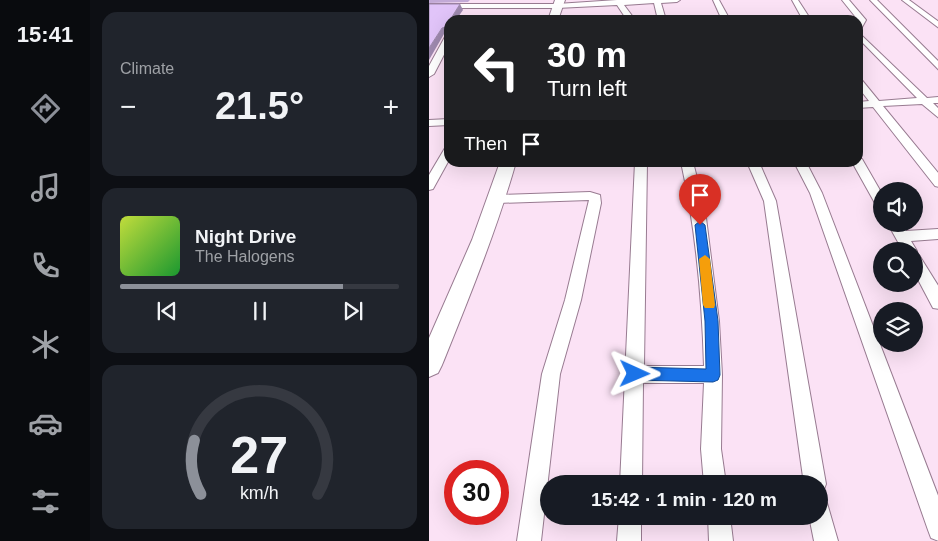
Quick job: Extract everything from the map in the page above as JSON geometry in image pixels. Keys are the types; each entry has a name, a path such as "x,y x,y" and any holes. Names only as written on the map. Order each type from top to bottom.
{"main road":[{"path":"554,15 558,3"},
{"path":"429,365 466,282 497,199 507,167"}],"street":[{"path":"464,10 471,0"},
{"path":"498,7 503,0"},
{"path":"429,15 433,5 464,10 515,7 526,3 677,0"},
{"path":"716,0 724,15"},
{"path":"795,0 804,15"},
{"path":"845,0 858,15"},
{"path":"873,0 938,68"},
{"path":"905,0 938,26"},
{"path":"620,1 628,15"},
{"path":"657,1 661,15"},
{"path":"511,15 515,7"},
{"path":"930,18 938,18"},
{"path":"863,39 938,115"},
{"path":"429,74 431,64 444,44"},
{"path":"431,64 444,64"},
{"path":"863,86 938,184"},
{"path":"863,105 938,100"},
{"path":"429,123 444,122"},
{"path":"429,186 444,159"},
{"path":"631,475 641,167"},
{"path":"688,167 698,210 711,321 713,375 711,449 714,475"},
{"path":"755,167 770,201 814,475"},
{"path":"803,167 816,193 938,530"},
{"path":"861,167 873,188"},
{"path":"497,199 590,196 595,198 573,300 551,374 529,541"},
{"path":"918,232 938,234"},
{"path":"923,275 938,303"},
{"path":"635,374 713,375"},
{"path":"629,541 630,525"},
{"path":"720,525 721,541"},
{"path":"822,525 826,541"}],"building":[{"path":"429,4 460,4 453,15 444,15 444,28 429,48"}],"slow traffic":[{"path":"705,259 709,305"}],"route":[{"path":"635,374 713,375 711,321 700,225"}]}
